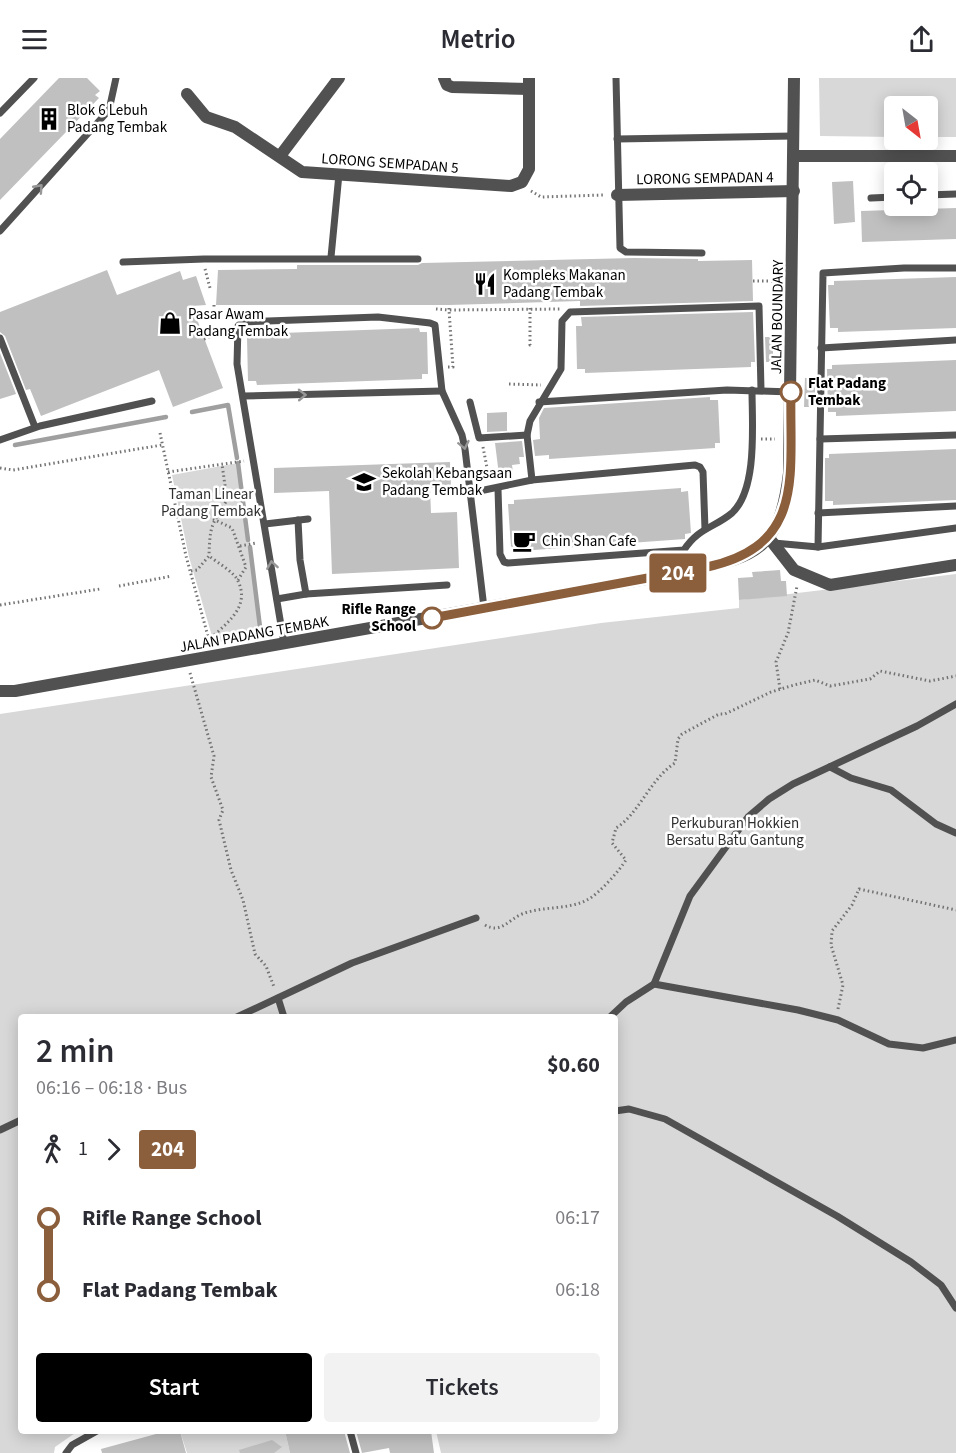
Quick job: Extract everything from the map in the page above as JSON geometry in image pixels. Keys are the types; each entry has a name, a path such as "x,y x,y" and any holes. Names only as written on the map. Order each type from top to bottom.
{"street":[{"path":"280,156 339,78"},
{"path":"444,78 447,85 452,87 529,83 529,169 522,182"},
{"name":"JALAN BOUNDARY","path":"688,571 735,560 772,540 785,503 789,473 791,392 794,78"},
{"name":"LORONG SEMPADAN 5","path":"187,94 206,117 235,127 302,172 511,186 522,182"},
{"path":"794,156 956,156"},
{"name":"LORONG SEMPADAN 4","path":"617,195 794,191"},
{"path":"772,540 791,567 821,583 840,584 956,565"},
{"name":"JALAN PADANG TEMBAK","path":"0,691 15,691 187,661 688,571"}],"lane":[{"path":"0,113 33,78"},
{"path":"0,231 109,110 116,78"},
{"path":"616,78 617,195 622,250 626,252 702,253"},
{"path":"617,139 794,136"},
{"path":"331,257 339,174"},
{"path":"938,195 956,194"},
{"path":"871,198 884,197"},
{"path":"123,262 331,257 418,259"},
{"path":"818,547 823,273 956,267"},
{"path":"532,480 527,435 530,421 539,402 552,388 561,369 562,321 567,314 574,311 759,306 761,390"},
{"path":"284,643 237,364 238,326 242,322 378,317 435,325 442,391 464,442 483,608"},
{"path":"0,338 35,427"},
{"path":"821,348 956,340"},
{"path":"539,402 752,390 791,392"},
{"path":"688,571 684,550 692,538 732,513 746,490 751,461 752,390"},
{"path":"244,396 442,391"},
{"path":"0,440 35,427 152,401"},
{"path":"470,402 479,438 527,435"},
{"path":"820,439 956,435"},
{"path":"470,493 498,489 532,480 698,466 702,472 705,529"},
{"path":"498,489 500,554 504,562 684,550"},
{"path":"818,513 956,506"},
{"path":"265,524 308,519"},
{"path":"298,520 300,560 306,594"},
{"path":"772,540 818,547 956,528"},
{"path":"277,599 306,594 447,585"},
{"path":"613,1014 626,1002 654,984 690,896 748,817 769,798 793,784 917,726 956,704"},
{"path":"830,767 851,778 891,790 936,824 956,833"},
{"path":"243,1014 352,963 476,918"},
{"path":"654,984 798,1010 838,1020 889,1044 923,1048 956,1040"},
{"path":"278,998 283,1014"},
{"path":"618,1111 629,1109 665,1119 837,1216 911,1262 941,1285 956,1308"},
{"path":"0,1130 18,1121"},
{"path":"66,1453 72,1445 92,1434"},
{"path":"351,1434 356,1453"}],"path":[{"path":"522,182 535,195 541,197 617,195"},
{"path":"204,264 210,288"},
{"path":"753,281 793,280"},
{"path":"449,305 453,367"},
{"path":"530,308 530,345 533,345"},
{"path":"436,309 555,308"},
{"path":"204,339 223,332"},
{"path":"509,384 536,383"},
{"path":"160,433 191,572 209,640 240,610 242,601 238,580 210,556"},
{"path":"768,439 775,439"},
{"path":"0,468 13,470 162,445"},
{"path":"483,447 487,477 493,479"},
{"path":"168,472 244,460"},
{"path":"191,572 197,570 210,556 210,530 213,519 227,498 222,464"},
{"path":"213,519 232,528 240,546 246,567 238,580"},
{"path":"240,546 260,543"},
{"path":"780,689 776,662 788,633 788,621 796,600 798,572"},
{"path":"119,585 172,576"},
{"path":"0,605 100,589"},
{"path":"187,661 214,756 211,777 224,810 219,820 231,870 243,900 255,954 266,966 278,998"},
{"path":"476,918 488,927 505,927 524,913 584,902 600,892 626,860 612,843 615,828 627,821 648,789 666,768 675,763 678,739 682,734 719,714 725,714 780,689 815,680 830,686 870,679 880,671 930,681 956,676"},
{"path":"838,1020 838,1001 843,985 831,945 832,931 852,905 859,889 956,910"}],"green space":[{"path":"819,78 956,78 956,137 938,137 938,96 884,96 884,137 820,136"},
{"name":"Taman Linear Padang Tembak","path":"238,463 261,635 214,643 189,557 172,475"},
{"name":"Perkuburan Hokkien Bersatu Batu Gantung","path":"956,574 956,1453 441,1453 437,1434 618,1434 618,1014 18,1014 18,1434 74,1434 55,1447 54,1453 0,1453 0,714 601,623 739,608 739,600"},
{"path":"181,1434 286,1434 290,1453 187,1453"}],"building":[{"name":"Blok 6 Lebuh Padang Tembak","path":"59,78 87,78 100,91 95,95 99,98 0,200 0,139"},
{"path":"853,181 855,222 834,224 832,182"},
{"path":"956,208 956,239 862,242 861,211 884,210 884,216 938,216 938,209"},
{"name":"Kompleks Makanan Padang Tembak","path":"634,258 698,259 698,261 752,260 753,301 580,306 580,301 449,305 216,305 218,270 297,269 297,265 418,265 422,263"},
{"path":"107,270 117,295 180,271 183,280 196,276 206,305 192,306 223,388 173,407 159,370 41,416 30,389 26,390 5,336 0,332 0,312"},
{"path":"956,277 956,328 838,332 838,328 830,328 828,285 834,285 834,281"},
{"path":"753,312 755,362 751,362 751,367 585,373 585,369 577,369 576,326 582,326 581,317"},
{"path":"419,328 420,332 427,332 428,374 422,374 422,379 257,385 256,381 248,381 247,338 253,338 253,334"},
{"name":"Flat Padang Tembak","path":"765,337 773,337 773,362 766,362"},
{"path":"0,353 16,394 0,399"},
{"path":"956,360 956,411 836,416 836,412 828,412 827,369 832,369 832,365"},
{"name":"Flat Padang Tembak","path":"805,378 815,378 815,407 804,407"},
{"path":"710,397 710,400 718,400 720,443 715,443 715,448 549,459 549,455 535,456 533,440 540,439 539,418 544,408"},
{"path":"507,412 507,431 487,432 487,413"},
{"path":"522,441 524,457 519,457 520,464 512,465 513,473 499,475 495,443"},
{"path":"956,449 956,500 833,505 833,501 825,501 825,458 829,458 829,454"},
{"path":"450,462 451,487 430,488 431,513 457,512 459,568 332,574 329,491 274,493 274,468"},
{"path":"681,488 681,492 688,491 691,533 685,534 685,539 520,551 520,547 511,547 508,504 514,504 514,500"},
{"path":"780,570 781,581 786,581 787,596 739,600 738,578 753,577 752,572"},
{"path":"156,1434 181,1434 186,1453 102,1453 101,1449"},
{"path":"286,1434 345,1434 350,1453 290,1453"},
{"path":"357,1434 431,1434 434,1453 390,1453 389,1448 362,1453"},
{"path":"272,1440 282,1447 274,1453 240,1453 239,1450"}],"waterway":[{"path":"192,412 228,405 237,458"},
{"path":"15,445 166,417"},
{"path":"238,463 248,540"},
{"path":"250,547 261,635"}],"bus line":[{"name":"204","path":"432,618 685,572 723,564 748,553 769,538 782,516 789,473 791,392"}],"place":[{"name":"Blok 6 Lebuh Padang Tembak","path":"49,119"},
{"name":"Kompleks Makanan Padang Tembak","path":"485,284"},
{"name":"Pasar Awam Padang Tembak","path":"170,323"},
{"name":"Flat Padang Tembak","path":"791,392"},
{"name":"Sekolah Kebangsaan Padang Tembak","path":"364,482"},
{"name":"Chin Shan Cafe","path":"524,541"},
{"name":"Rifle Range School","path":"432,618"}]}
